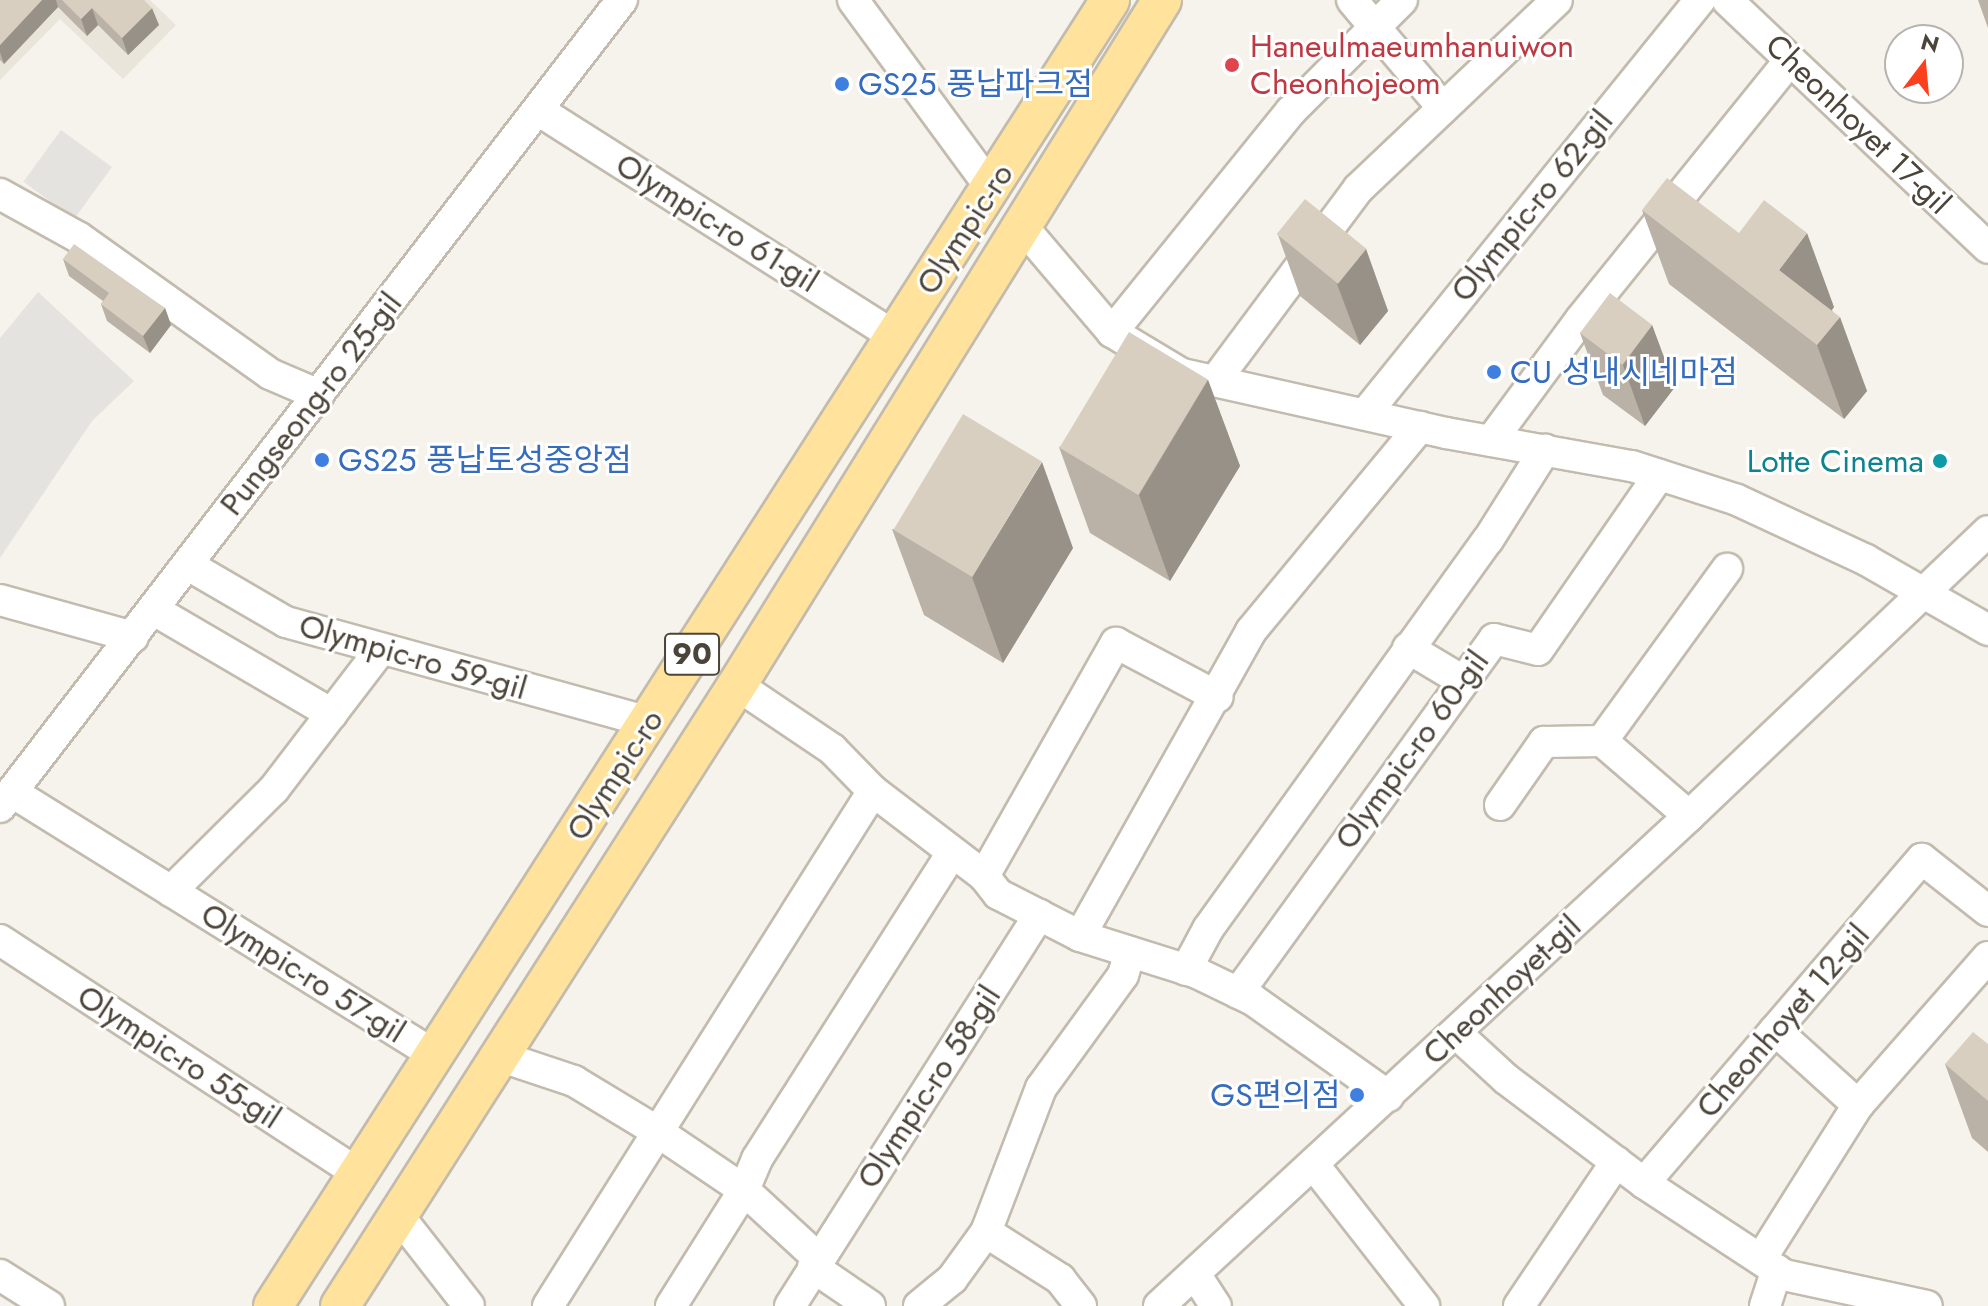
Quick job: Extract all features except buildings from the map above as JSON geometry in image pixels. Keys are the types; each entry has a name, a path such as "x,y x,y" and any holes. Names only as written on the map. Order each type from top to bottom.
{"main road":[{"name":"Olympic-ro","path":"273,1306 1110,0"},
{"name":"Olympic-ro","path":"340,1306 737,685 1162,0"}],"street":[{"name":"Pungseong-ro 25-gil","path":"6,800 622,0"},
{"path":"853,0 991,188"},
{"path":"1352,0 1443,108"},
{"path":"1112,332 1291,111 1402,0"},
{"path":"1215,381 1358,189 1557,0"},
{"name":"Olympic-ro 62-gil","path":"1366,413 1700,0"},
{"name":"Cheonhoyet 17-gil","path":"1727,0 1988,248"},
{"path":"1491,441 1581,319 1790,60"},
{"name":"Olympic-ro 61-gil","path":"538,110 896,337"},
{"path":"0,194 78,237 270,374 319,395"},
{"path":"1021,225 1112,332 1182,374 1420,427 1659,475 1737,500 1866,560 1988,630"},
{"path":"1080,936 1218,697 1251,631 1420,427"},
{"name":"Olympic-ro 60-gil","path":"1186,970 1208,929 1488,540 1545,450"},
{"name":"Olympic-ro 60-gil","path":"1238,993 1494,639 1538,650 1659,475"},
{"name":"Cheonhoyet-gil","path":"1159,1306 1689,816 1988,531"},
{"name":"Olympic-ro 59-gil","path":"188,565 286,622 649,722"},
{"path":"1602,741 1727,569"},
{"path":"0,600 133,637"},
{"path":"154,610 332,714"},
{"path":"984,876 1116,643 1218,697"},
{"path":"1408,648 1463,681"},
{"name":"Olympic-ro 57-gil","path":"171,891 274,789 381,649"},
{"path":"737,685 789,715 873,791 951,855 984,876 998,894 1080,936 1186,970 1238,993 1388,1096"},
{"path":"1500,805 1544,742 1602,741 1689,816"},
{"path":"548,1306 655,1130 873,791"},
{"name":"Olympic-ro 57-gil","path":"6,800 171,891 434,1055"},
{"path":"671,1306 744,1190 757,1159 951,855"},
{"name":"Cheonhoyet 12-gil","path":"1644,1183 1922,859 1988,911"},
{"name":"Olympic-ro 58-gil","path":"790,1306 1039,915"},
{"name":"Olympic-ro 55-gil","path":"0,940 358,1173"},
{"path":"919,1306 952,1279 986,1232 1041,1088 1123,975 1130,952"},
{"path":"1765,1306 1769,1264 1858,1105 1988,957"},
{"path":"1775,1030 1858,1105"},
{"path":"1456,1033 1506,1079 1644,1183 1769,1264 1927,1306"},
{"path":"499,1056 574,1081 655,1130 744,1190 816,1262 870,1306"},
{"path":"1519,1306 1616,1162"},
{"path":"1314,1165 1424,1306"},
{"path":"398,1215 469,1306"},
{"path":"986,1232 1060,1279 1081,1306"},
{"path":"1195,1274 1216,1306"},
{"path":"0,1275 49,1306"}],"shaded area":[{"path":"0,0 150,0 176,25 123,79 60,19 0,80"},
{"path":"61,130 112,167 74,219 23,182"},
{"path":"38,292 134,381 92,421 0,558 0,338"}],"place":[{"name":"Haneulmaeumhanuiwon Cheonhojeom","path":"1232,65"},
{"name":"GS25 풍납파크점","path":"842,84"},
{"name":"CU 성내시네마점","path":"1494,372"},
{"name":"GS25 풍납토성중앙점","path":"322,460"},
{"name":"Lotte Cinema","path":"1940,461"},
{"name":"GS편의점","path":"1357,1095"}]}
